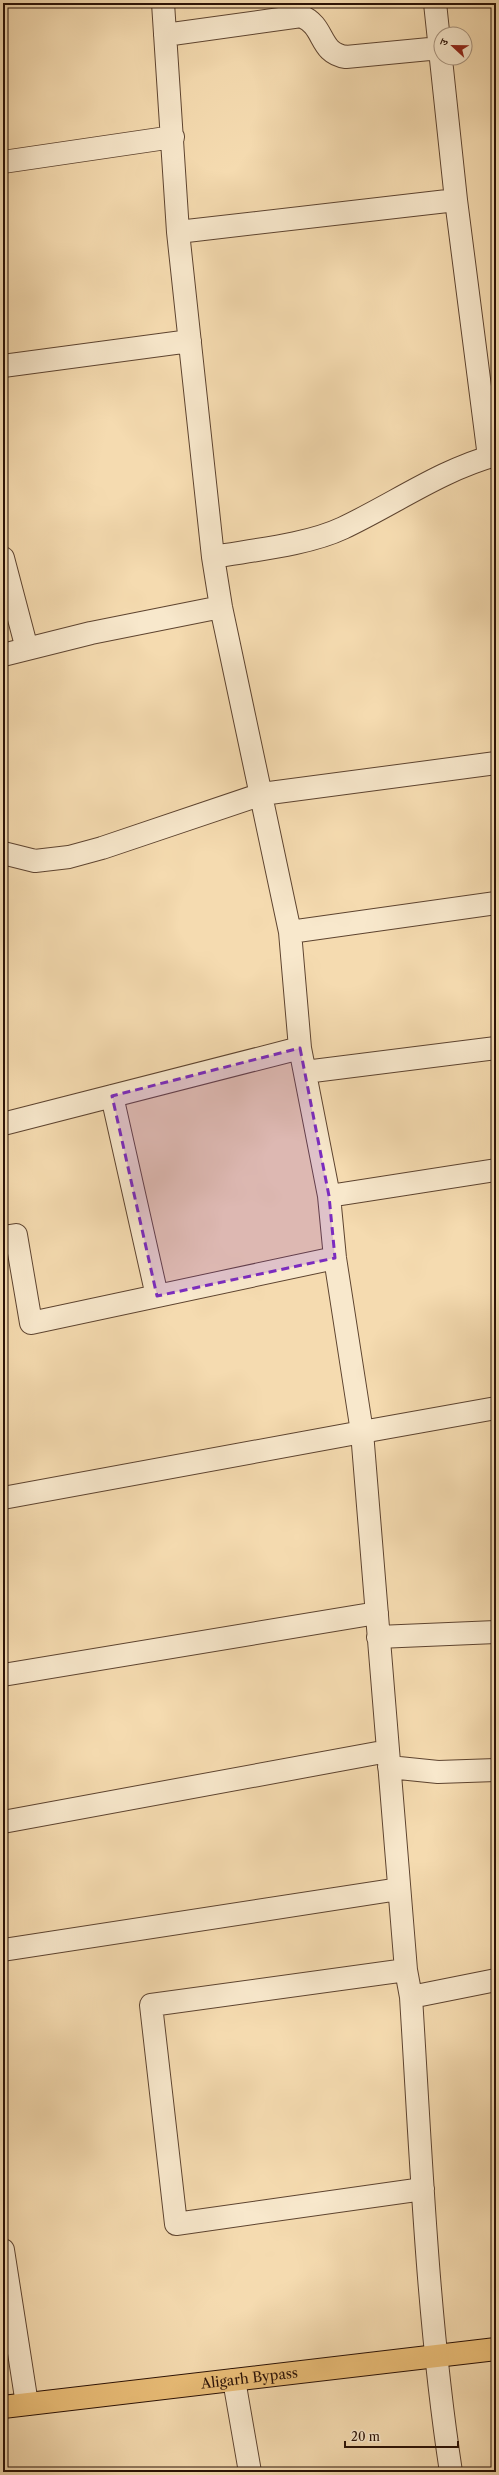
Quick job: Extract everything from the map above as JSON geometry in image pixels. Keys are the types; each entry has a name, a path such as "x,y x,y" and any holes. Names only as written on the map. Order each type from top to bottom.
{"highway":[{"name":"Aligarh Bypass","path":"3,2407 496,2349"}],"street":[{"path":"163,3 173,137 178,232 213,557 221,606 290,932 300,1048 329,1196 335,1258 362,1432 406,1970 411,1996 423,2189 436,2356 451,2472"},
{"path":"435,3 438,26"},
{"path":"165,35 301,16 312,20 327,48 336,56 346,57 433,49"},
{"path":"213,557 284,546 342,528 427,482 492,456 456,200 442,66"},
{"path":"3,162 173,137"},
{"path":"178,232 456,200"},
{"path":"3,366 190,341"},
{"path":"3,558 27,649"},
{"path":"3,655 221,606"},
{"path":"3,853 35,861 68,857 102,848 262,794 496,763"},
{"path":"290,932 496,903"},
{"path":"3,1124 300,1048"},
{"path":"305,1072 496,1048"},
{"path":"112,1096 157,1296"},
{"path":"329,1196 496,1170"},
{"path":"3,1237 16,1234 31,1323 335,1258"},
{"path":"3,1498 496,1408"},
{"path":"3,1675 377,1613"},
{"path":"378,1637 496,1632"},
{"path":"3,1822 388,1759 438,1772 496,1770"},
{"path":"3,1950 399,1889"},
{"path":"406,1970 151,2005 176,2224 423,2189"},
{"path":"411,1996 496,1980"},
{"path":"3,2250 28,2404"},
{"path":"234,2380 250,2472"}],"highlighted area":[{"path":"300,1048 329,1196 335,1258 157,1296 112,1096"}]}
